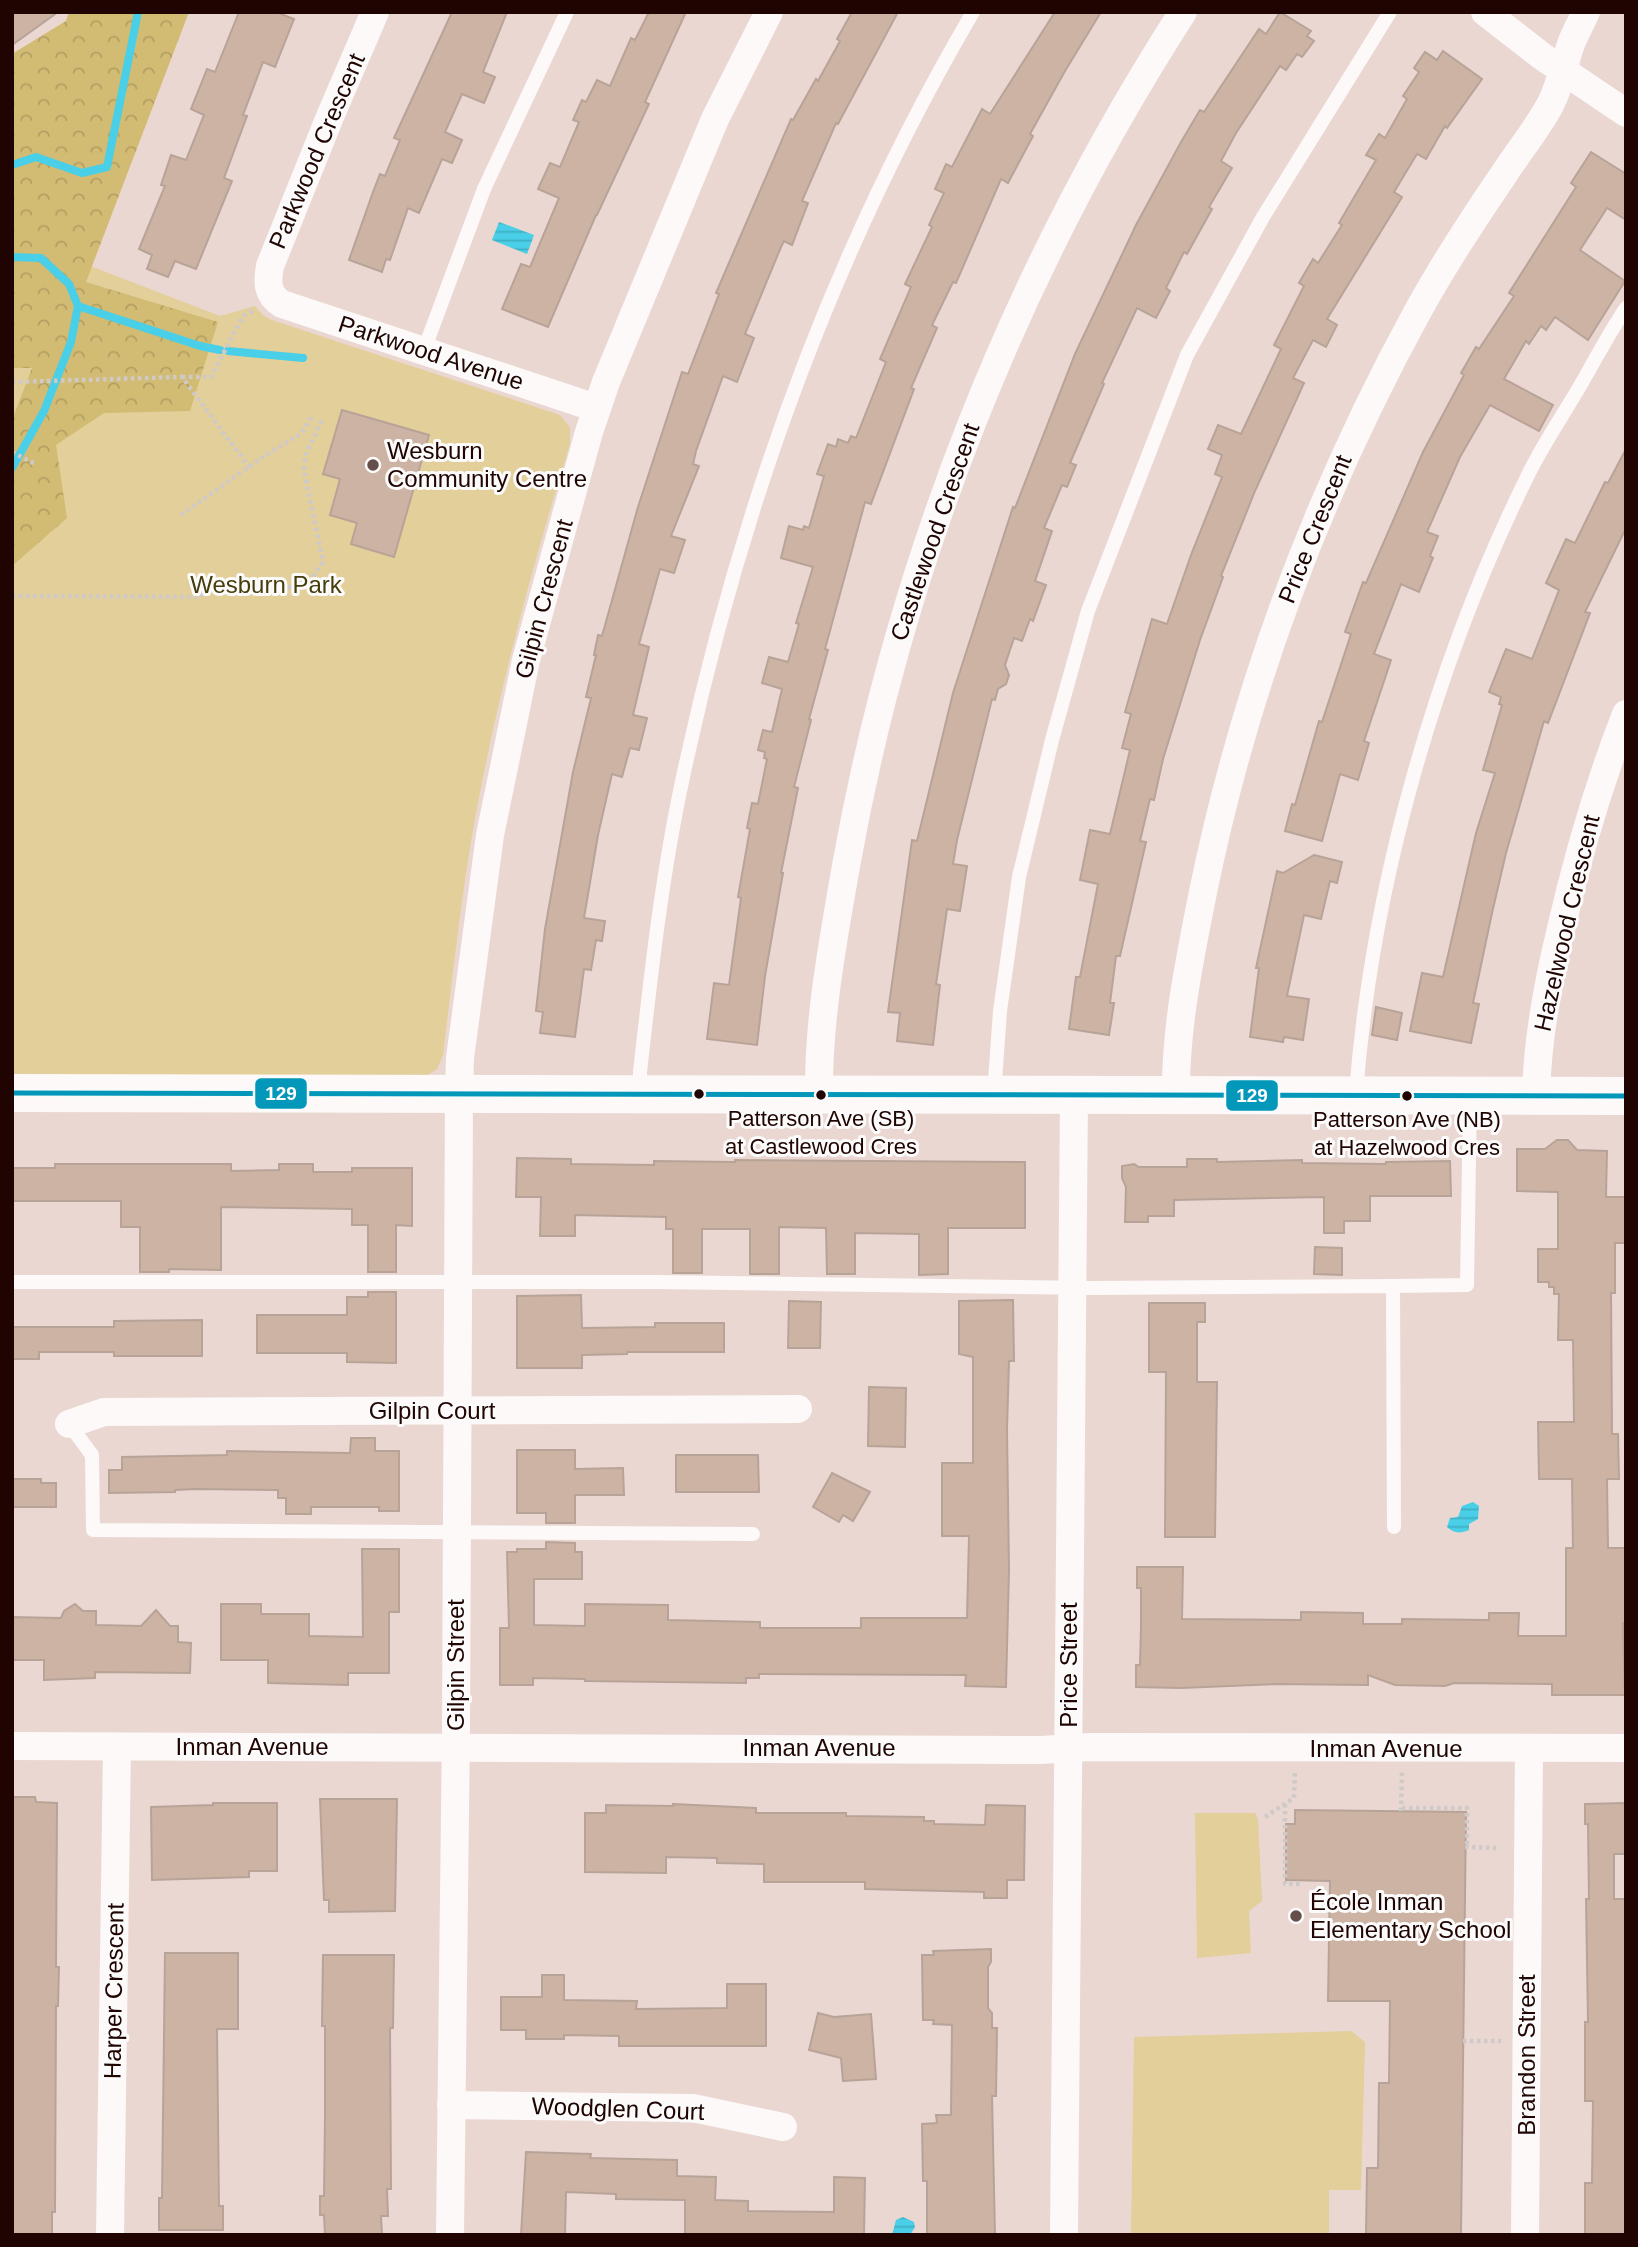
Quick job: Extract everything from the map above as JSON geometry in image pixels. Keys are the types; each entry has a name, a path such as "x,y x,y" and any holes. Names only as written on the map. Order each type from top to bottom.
{"street":[{"name":"Parkwood Crescent","path":"262,301 270,266 328,119 375,12"},
{"name":"Gilpin Crescent","path":"459,1095 460,1058 490,835 526,660 596,408 655,259 715,119 769,12"},
{"name":"Castlewood Crescent","path":"819,1096 819,1058 834,933 853,827 901,628 966,437 1033,281 1103,144 1183,12"},
{"path":"1485,12 1563,71 1626,113"},
{"name":"Price Crescent","path":"1176,1096 1176,1056 1196,928 1212,850 1252,696 1291,586 1346,450 1383,376 1469,224 1549,106 1586,12"},
{"name":"Parkwood Avenue","path":"262,301 282,304 596,408"},
{"name":"Hazelwood Crescent","path":"1536,1096 1537,1057 1549,981 1575,866 1609,757 1626,714"},
{"path":"12,1093 1626,1096"},
{"name":"Gilpin Street","path":"450,2235 460,1283 459,1095"},
{"name":"Price Street","path":"1064,2235 1074,1096"},
{"name":"Gilpin Court","path":"69,1424 104,1412 797,1409"},
{"name":"Inman Avenue","path":"12,1746 1626,1748"},
{"name":"Harper Crescent","path":"110,2235 117,1746"},
{"name":"Brandon Street","path":"1525,2235 1529,1749"},
{"name":"Woodglen Court","path":"451,2105 693,2108 783,2127"}],"lane":[{"path":"424,350 484,189 567,12"},
{"path":"640,1095 640,1072 655,937 682,778 721,618 763,476 817,331 874,201 937,73 973,12"},
{"path":"994,1095 1000,1011 1019,877 1052,740 1088,611 1187,355 1263,217 1390,12"},
{"path":"1356,1095 1362,1022 1386,889 1424,738 1472,602 1530,472 1626,308"},
{"path":"12,1282 656,1282 1072,1287 1467,1285 1469,1096"},
{"path":"1393,1286 1394,1527"},
{"path":"69,1424 92,1455 93,1530 753,1534"}],"path":[{"path":"12,382 211,377 243,316 262,301"},
{"path":"182,377 249,467"},
{"path":"181,515 300,434 313,415"},
{"path":"12,596 200,597 205,590 281,590 310,580 323,562 304,471 305,456 323,418"},
{"path":"12,452 36,464"},
{"path":"1265,1817 1294,1798 1295,1768"},
{"path":"1402,1770 1401,1809 1467,1808 1466,1847 1496,1848"},
{"path":"1285,1804 1285,1884 1300,1884"},
{"path":"1463,2041 1527,2042"}],"green space":[{"name":"Wesburn Park","path":"69,12 80,262 220,316 255,306 272,320 560,415 570,427 570,444 521,614 481,787 464,887 443,1055 437,1069 426,1076 12,1077 12,54 66,21"},
{"path":"69,12 189,12 86,282 218,322 190,411 104,413 56,445 67,518 12,566 12,420 32,368 12,368 12,54 66,21"},
{"path":"1195,1813 1255,1813 1258,1819 1262,1901 1249,1911 1251,1953 1197,1958"},
{"path":"1351,2031 1365,2042 1361,2190 1329,2190 1329,2235 1131,2235 1134,2037"}],"water":[{"path":"499,222 534,235 527,254 492,240"},
{"path":"1473,1502 1479,1506 1478,1519 1469,1524 1469,1530 1457,1532 1447,1527 1450,1518 1458,1517 1462,1506"},
{"path":"903,2217 914,2222 915,2227 910,2235 892,2235 896,2220"}],"building":[{"path":"12,12 58,12 12,45"},
{"path":"239,12 276,12 294,19 275,67 263,62 224,178 232,181 196,269 175,261 168,277 147,269 152,255 139,249 165,186 161,185 171,155 186,160 204,115 191,109 207,69 215,72"},
{"path":"452,12 507,12 483,72 495,77 484,103 462,94 445,132 462,140 452,163 442,159 419,213 408,208 390,260 386,259 382,272 349,260 380,174 385,176 400,140 394,138"},
{"path":"649,12 686,12 645,102 649,104 596,215 548,327 502,309 521,264 530,267 559,198 538,189 550,163 560,167 579,122 573,120 582,100 586,102 597,80 610,86 631,38 635,40"},
{"path":"852,12 898,12 838,124 836,123 802,201 808,203 792,245 784,241 745,334 754,338 737,382 723,376 696,451 693,464 699,466 671,536 685,540 674,573 660,569 639,644 649,647 633,715 647,718 639,750 630,748 622,777 612,774 598,835 584,918 605,921 602,941 596,940 591,970 584,969 575,1037 540,1033 543,1012 536,1011 545,929 573,772 591,698 586,697 598,635 602,636 638,507 682,372 688,374 719,294 716,293 791,119 793,120 816,79 818,81"},
{"path":"1055,12 1101,12 1030,134 1033,136 1008,183 1001,179 956,283 953,282 932,325 937,328 911,388 914,389 871,504 865,502 825,649 828,650 794,787 798,788 781,873 757,1045 707,1039 714,983 729,985 741,898 738,897 750,829 747,828 752,803 758,804 767,759 764,758 765,752 758,750 763,730 772,732 782,689 762,683 769,657 788,662 799,624 796,623 813,567 781,558 789,526 803,530 804,526 809,528 824,476 817,474 828,444 836,447 838,439 848,443 851,436 856,438 886,362 880,359 911,287 905,284 932,227 929,225 944,193 935,189 946,164 952,167 982,109 990,114"},
{"path":"1280,12 1311,31 1307,36 1314,41 1302,57 1297,54 1286,70 1280,66 1236,133 1221,161 1232,168 1209,207 1212,209 1187,254 1184,252 1166,288 1170,291 1156,318 1137,308 1102,383 1104,384 1070,463 1076,465 1067,487 1062,485 1044,528 1052,531 1035,581 1046,585 1033,621 1030,619 1022,641 1014,638 1005,665 1009,675 1006,684 998,689 995,700 992,699 957,840 953,864 967,866 960,911 947,909 936,984 940,985 933,1045 897,1041 900,1013 888,1012 912,840 917,841 953,693 1013,507 1015,508 1075,354 1136,225 1200,110 1204,112 1259,29 1266,34"},
{"path":"1443,51 1482,79 1447,128 1445,126 1426,159 1417,154 1394,192 1402,197 1327,319 1337,325 1326,347 1313,340 1293,378 1304,383 1255,491 1221,576 1223,577 1200,640 1163,759 1154,800 1150,799 1140,841 1146,842 1120,956 1116,956 1110,1003 1114,1003 1109,1035 1069,1029 1076,977 1080,977 1098,884 1080,880 1090,830 1110,834 1130,750 1122,748 1131,714 1125,712 1152,619 1167,624 1222,477 1215,474 1222,455 1208,449 1218,425 1241,434 1281,349 1274,345 1304,286 1299,283 1313,259 1318,263 1342,225 1339,223 1376,160 1366,155 1379,134 1385,138 1407,99 1403,96 1419,72 1414,68 1425,52 1437,60"},
{"path":"1591,152 1626,174 1626,220 1607,208 1580,250 1625,281 1588,340 1555,317 1546,330 1541,326 1529,344 1526,341 1504,379 1553,405 1539,431 1490,405 1460,457 1427,532 1438,536 1430,556 1433,558 1419,592 1401,584 1374,654 1391,660 1364,741 1369,743 1358,780 1340,774 1322,841 1285,831 1319,721 1322,722 1351,634 1345,632 1363,582 1366,583 1423,452 1464,375 1461,373 1476,347 1479,349 1514,296 1509,293 1576,187 1571,183"},
{"name":"Wesburn Community Centre","path":"342,410 429,435 394,557 351,544 357,523 330,515 340,479 323,474"},
{"path":"1626,449 1626,528 1585,612 1590,613 1548,723 1544,721 1506,853 1492,913 1473,1003 1479,1004 1471,1043 1410,1031 1422,973 1443,977 1476,833 1495,773 1483,770 1502,705 1499,704 1501,697 1489,692 1506,649 1532,659 1559,590 1546,583 1566,539 1575,543 1605,482 1608,483"},
{"path":"1314,855 1342,862 1337,883 1330,881 1321,919 1304,915 1287,996 1309,999 1303,1040 1284,1037 1283,1042 1250,1037 1259,968 1256,968 1277,871 1283,873"},
{"path":"1376,1007 1402,1013 1397,1040 1372,1035"},
{"path":"1557,1140 1568,1140 1577,1150 1607,1151 1606,1197 1626,1197 1626,1243 1615,1243 1615,1293 1611,1293 1612,1434 1618,1434 1619,1479 1607,1479 1608,1548 1626,1548 1626,1623 1623,1623 1625,1695 1552,1695 1552,1684 1395,1685 1368,1675 1368,1685 1136,1687 1136,1665 1140,1665 1141,1627 1141,1588 1137,1588 1137,1567 1183,1567 1182,1619 1301,1620 1301,1612 1363,1613 1363,1624 1402,1624 1402,1619 1489,1620 1489,1613 1519,1613 1518,1636 1566,1636 1566,1548 1573,1548 1572,1479 1539,1479 1538,1422 1574,1422 1573,1340 1558,1340 1559,1294 1554,1294 1554,1287 1549,1287 1549,1282 1538,1282 1538,1249 1558,1249 1558,1192 1517,1191 1517,1149 1545,1149"},
{"path":"517,1158 571,1159 571,1164 654,1165 654,1161 735,1160 1025,1162 1025,1228 948,1228 948,1274 919,1275 919,1234 855,1233 855,1274 827,1274 826,1228 779,1227 779,1274 750,1274 750,1229 702,1229 702,1273 673,1273 673,1229 666,1229 666,1217 575,1215 575,1236 540,1236 541,1197 516,1197"},
{"path":"1187,1159 1217,1159 1217,1162 1302,1160 1302,1163 1386,1164 1450,1161 1451,1196 1370,1196 1370,1221 1344,1221 1344,1233 1324,1233 1324,1197 1174,1200 1174,1216 1148,1216 1148,1222 1125,1222 1126,1187 1122,1178 1122,1166 1134,1164 1139,1167 1187,1167"},
{"path":"55,1164 231,1164 231,1171 279,1170 279,1164 313,1164 313,1172 352,1172 352,1168 412,1168 412,1226 396,1225 396,1272 368,1272 368,1225 352,1225 352,1209 221,1207 221,1270 169,1269 169,1272 140,1272 140,1227 121,1227 121,1201 12,1201 12,1168 55,1168"},
{"path":"1315,1247 1342,1248 1342,1275 1314,1274"},
{"path":"368,1292 396,1292 396,1363 347,1362 347,1353 257,1353 257,1315 347,1315 347,1297 368,1297"},
{"path":"581,1295 582,1328 655,1327 655,1323 724,1323 724,1352 582,1355 582,1368 517,1368 517,1296"},
{"path":"1013,1300 1014,1361 1009,1361 1007,1429 1009,1570 1006,1687 965,1686 966,1675 759,1674 759,1678 746,1678 746,1683 533,1678 533,1685 500,1685 500,1628 509,1628 507,1552 517,1552 517,1549 546,1549 546,1542 575,1543 575,1552 582,1552 582,1579 534,1579 534,1625 585,1626 585,1604 668,1605 668,1620 760,1622 760,1628 861,1628 861,1618 967,1618 969,1536 942,1536 942,1463 973,1463 973,1357 959,1354 959,1301"},
{"path":"789,1301 821,1302 820,1348 788,1348"},
{"path":"1149,1303 1205,1303 1205,1322 1197,1322 1197,1382 1217,1382 1215,1537 1165,1537 1166,1372 1149,1372"},
{"path":"202,1320 202,1356 114,1356 114,1352 39,1352 39,1359 12,1359 12,1327 114,1327 114,1321"},
{"path":"869,1387 906,1388 905,1447 868,1446"},
{"path":"351,1438 375,1438 375,1451 399,1451 399,1511 379,1511 379,1507 311,1507 311,1514 286,1514 286,1498 278,1498 278,1490 196,1489 109,1493 109,1470 122,1470 122,1457 227,1455 227,1451 350,1453"},
{"path":"517,1450 575,1450 575,1469 623,1468 624,1495 575,1495 575,1523 546,1523 546,1513 517,1513"},
{"path":"676,1455 758,1455 759,1492 676,1492"},
{"path":"832,1473 870,1492 853,1521 843,1515 839,1522 813,1507"},
{"path":"12,1479 41,1479 41,1483 56,1483 56,1507 12,1507"},
{"path":"362,1549 399,1549 399,1612 389,1612 389,1673 348,1673 348,1685 268,1683 268,1660 221,1660 221,1604 261,1604 261,1614 309,1614 309,1636 363,1637"},
{"path":"75,1604 83,1611 96,1611 96,1625 141,1626 156,1610 170,1626 178,1626 178,1642 191,1643 190,1673 95,1672 95,1678 44,1680 44,1660 12,1660 12,1617 61,1618 64,1611"},
{"path":"12,1797 35,1797 36,1802 57,1803 56,1967 59,1967 56,2006 55,2212 52,2212 52,2235 12,2235"},
{"path":"320,1799 397,1799 395,1911 329,1912 329,1900 324,1900"},
{"path":"277,1803 277,1871 249,1871 249,1877 152,1880 151,1807"},
{"path":"1626,1803 1626,1854 1614,1854 1614,1899 1626,1899 1626,2235 1585,2235 1585,2183 1592,2183 1593,2101 1585,2101 1585,2022 1588,2022 1586,1899 1589,1899 1588,1824 1585,1824 1585,1804"},
{"path":"673,1804 756,1808 756,1813 846,1813 846,1816 924,1817 924,1821 934,1821 934,1824 985,1825 986,1805 1025,1806 1024,1880 1007,1880 1007,1898 984,1898 984,1892 865,1889 865,1882 764,1882 764,1864 717,1863 717,1858 666,1857 666,1873 585,1872 585,1813 606,1813 606,1805"},
{"path":"1295,1810 1466,1812 1461,2235 1366,2235 1367,2168 1378,2168 1379,2083 1389,2083 1390,2001 1328,2001 1330,1881 1286,1880 1286,1824 1295,1824"},
{"path":"991,1949 988,2008 992,2013 992,2028 997,2028 996,2096 992,2096 995,2235 927,2235 927,2181 923,2181 922,2124 937,2123 936,2115 951,2115 952,2025 933,2024 934,2020 923,2020 922,1955 934,1955 933,1951"},
{"path":"165,1953 238,1953 238,2029 217,2029 219,2206 223,2206 223,2230 159,2230 159,2198 162,2198"},
{"path":"323,1955 394,1955 393,2028 390,2028 391,2189 387,2189 388,2216 381,2216 382,2235 325,2235 324,2215 320,2215 320,2196 324,2196 325,2117"},
{"path":"542,1975 564,1975 564,2000 637,2001 636,2009 727,2008 727,1984 766,1984 766,2046 619,2046 619,2036 564,2035 564,2039 526,2039 526,2030 501,2030 501,1997 542,1997"},
{"path":"818,2013 834,2017 871,2014 876,2079 843,2081 841,2058 809,2050"},
{"path":"526,2152 591,2154 590,2158 677,2160 677,2176 716,2177 715,2200 748,2201 748,2211 834,2212 834,2177 865,2178 864,2235 685,2235 685,2200 616,2199 616,2194 566,2192 565,2235 521,2235"}],"waterway":[{"path":"12,165 36,157 82,173 107,167 138,12"},
{"path":"12,257 41,258 69,284 78,306 71,342 44,411 12,468"},
{"path":"78,306 220,350"},
{"path":"228,351 303,358"}],"transit line":[{"name":"129","path":"12,1093 1626,1096"}],"place":[{"name":"Wesburn Community Centre","path":"373,465"},
{"name":"Patterson Ave (SB) at Castlewood Cres","path":"821,1095"},
{"name":"Patterson Ave (NB) at Hazelwood Cres","path":"1407,1096"},
{"name":"École Inman Elementary School","path":"1296,1916"}]}
